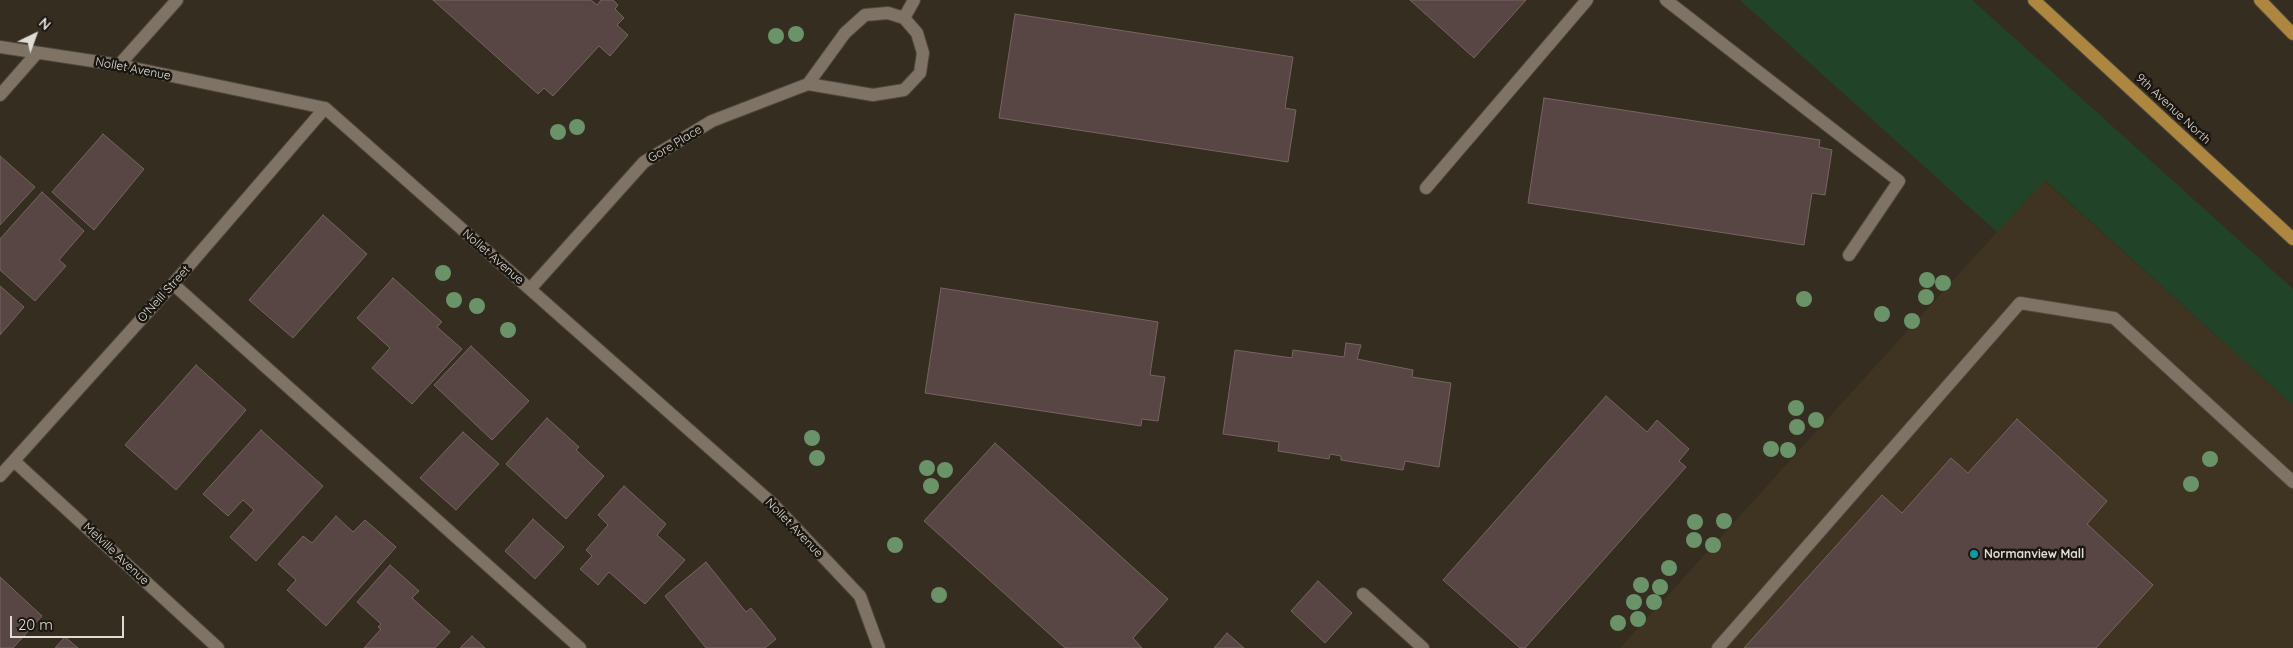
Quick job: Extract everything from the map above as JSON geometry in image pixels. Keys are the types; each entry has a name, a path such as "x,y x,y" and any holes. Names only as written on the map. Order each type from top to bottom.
{"main road":[{"name":"9th Avenue North","path":"2034,0 2293,239"},
{"path":"2260,0 2293,34"}],"street":[{"path":"119,65 177,0"},
{"path":"904,18 914,0"},
{"path":"1426,188 1587,0"},
{"path":"1666,0 1899,181 1849,255"},
{"path":"888,13 904,18 917,33 923,53 920,73 904,90 873,95 808,84 844,33 865,15 888,13"},
{"name":"Nollet Avenue","path":"0,47 119,65 325,108 774,506 860,596 879,648"},
{"path":"0,95 38,53"},
{"name":"Gore Place","path":"530,289 644,162 712,121 808,84"},
{"name":"O'Neill Street","path":"0,476 173,284 325,108"},
{"path":"173,284 580,648"},
{"path":"1718,648 2020,303 2114,318 2293,482"},
{"name":"Melville Avenue","path":"14,461 218,648"},
{"path":"1363,594 1423,648"}],"shaded area":[{"path":"2044,180 2293,405 2293,648 1620,648"}],"green space":[{"path":"1740,0 1972,0 2293,289 2293,405 2045,180 1997,232"}],"building":[{"path":"433,0 591,0 597,5 601,0 613,0 618,5 615,9 624,18 617,25 628,35 610,56 599,46 553,96 544,88 538,94"},
{"path":"1410,0 1526,0 1474,58"},
{"path":"1015,14 1293,57 1285,108 1296,110 1288,162 999,118"},
{"path":"1544,98 1820,140 1819,147 1832,150 1825,195 1812,193 1804,245 1528,203"},
{"path":"103,134 144,169 94,230 52,192"},
{"path":"0,156 35,187 0,225"},
{"path":"42,192 84,231 59,260 66,266 35,301 0,270 0,239"},
{"path":"323,215 367,254 293,338 249,300"},
{"path":"393,278 442,322 437,327 462,349 412,404 372,368 390,348 357,318"},
{"path":"0,286 24,307 0,335"},
{"path":"941,288 1158,322 1150,375 1165,377 1158,421 1142,419 1141,426 925,393"},
{"path":"1346,343 1361,345 1357,359 1413,370 1412,377 1451,383 1439,467 1405,461 1403,470 1341,460 1341,456 1330,454 1329,459 1278,451 1279,442 1223,434 1235,350 1292,358 1293,350 1344,357"},
{"path":"471,346 529,401 492,440 434,385"},
{"path":"196,365 246,410 176,490 125,445"},
{"path":"1606,396 1647,432 1657,420 1689,449 1679,461 1686,467 1525,648 1520,648 1443,580"},
{"path":"547,418 579,447 576,450 604,476 566,519 506,464"},
{"name":"Normanview Mall","path":"2017,419 2107,501 2087,524 2153,585 2096,648 1744,648 1882,495 1902,513 1951,458 1968,473"},
{"path":"261,430 323,486 256,561 230,537 254,510 243,500 228,516 203,494"},
{"path":"463,432 499,464 456,510 420,478"},
{"path":"995,443 1168,599 1133,638 1142,648 1065,648 924,521"},
{"path":"624,486 666,524 657,535 685,560 645,604 609,572 598,585 580,569 592,556 586,550 608,525 598,515"},
{"path":"336,516 353,532 365,520 396,547 326,626 287,590 296,580 278,564 303,536 312,543"},
{"path":"533,519 564,547 535,579 505,551"},
{"path":"706,562 746,612 751,608 776,639 765,648 706,648 665,596"},
{"path":"390,565 419,591 412,598 450,632 435,648 364,648 381,629 378,627 381,624 357,602"},
{"path":"0,577 42,616 13,648 0,648"},
{"path":"1318,581 1352,613 1325,643 1291,611"},
{"path":"1227,633 1244,648 1214,648"},
{"path":"472,636 485,648 460,648"},
{"path":"65,637 78,648 55,648"}],"place":[{"name":"Normanview Mall","path":"1974,554"}]}
